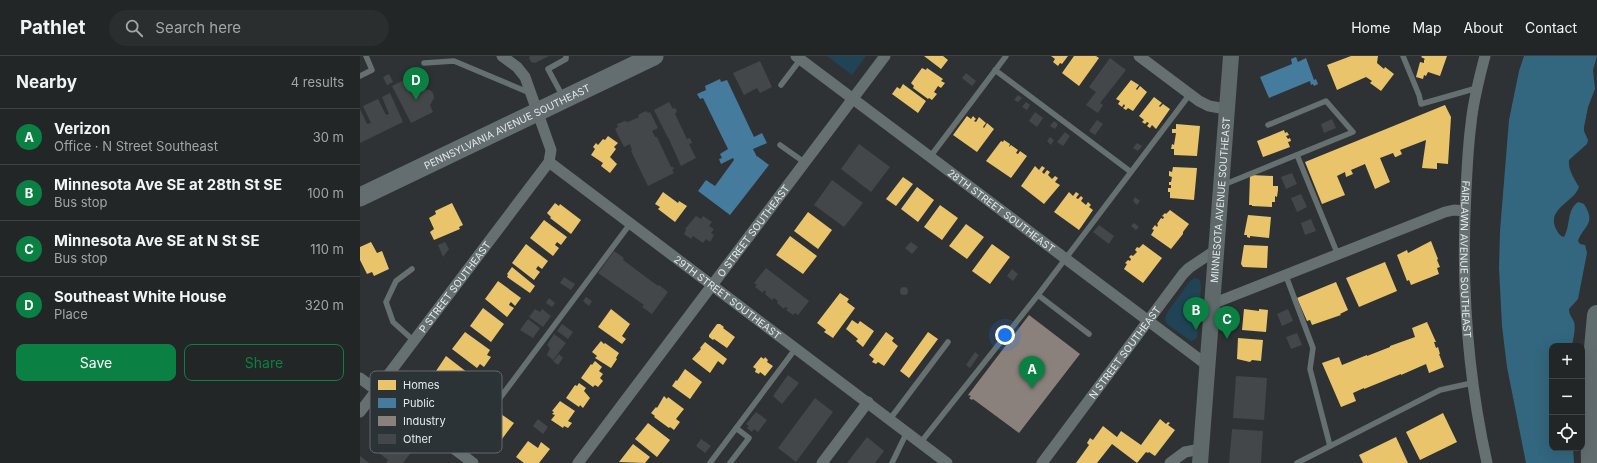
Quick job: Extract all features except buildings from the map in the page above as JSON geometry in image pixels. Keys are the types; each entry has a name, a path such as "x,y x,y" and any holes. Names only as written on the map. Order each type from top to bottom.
{"highway":[{"name":"PENNSYLVANIA AVENUE SOUTHEAST","path":"360,197 654,56"},
{"path":"1591,463 1590,428 1592,361 1597,315"}],"main road":[{"name":"MINNESOTA AVENUE SOUTHEAST","path":"1200,456 1231,56"}],"street":[{"path":"502,56 517,67 525,77 550,150 549,162"},
{"name":"O STREET SOUTHEAST","path":"578,463 885,56"},
{"path":"1139,56 1190,94 1209,106 1226,109"},
{"name":"FAIRLAWN AVENUE SOUTHEAST","path":"1485,56 1477,88 1471,123 1465,211 1465,302 1472,383 1476,412 1487,463"},
{"name":"28TH STREET SOUTHEAST","path":"798,58 1207,365"},
{"name":"29TH STREET SOUTHEAST","path":"549,162 948,463"},
{"name":"P STREET SOUTHEAST","path":"390,371 549,162"},
{"path":"1212,304 1445,212 1454,210 1465,211"},
{"name":"N STREET SOUTHEAST","path":"1042,463 1189,268 1216,250"},
{"path":"360,378 370,386"},
{"name":"P STREET SOUTHEAST","path":"362,408 370,398"},
{"path":"822,463 868,402"},
{"path":"1170,463 1185,452 1200,456"},
{"path":"459,453 473,463"}],"lane":[{"path":"360,76 372,70 366,56"},
{"path":"564,99 548,69 566,59 566,56"},
{"path":"930,157 1006,56"},
{"path":"1403,56 1419,95 1421,104 1477,88"},
{"path":"781,85 798,58"},
{"path":"424,63 455,59 531,93"},
{"path":"995,70 1131,172"},
{"path":"921,442 1038,295 1190,94"},
{"path":"1221,186 1353,132 1326,101 1268,125"},
{"path":"780,145 804,162"},
{"path":"1297,155 1338,255"},
{"path":"502,395 630,224"},
{"path":"412,269 396,281 386,302 393,322 413,340"},
{"path":"1286,276 1313,348 1310,369 1330,446"},
{"path":"1038,295 1089,334"},
{"path":"890,419 948,342"},
{"path":"710,463 796,348"},
{"path":"1297,463 1440,390 1472,383"},
{"path":"730,463 749,438 736,428"},
{"path":"892,463 907,432"}],"shaded area":[{"path":"827,56 866,56 852,75"},
{"path":"1524,56 1597,56 1593,70 1595,89 1588,107 1584,127 1588,140 1587,144 1569,160 1570,171 1579,187 1572,197 1558,211 1554,222 1558,233 1564,237 1570,214 1574,206 1578,202 1584,204 1588,211 1588,224 1578,241 1580,244 1585,245 1587,253 1578,299 1569,309 1575,325 1573,343 1549,343 1549,451 1573,451 1574,463 1526,463 1507,367 1502,326 1499,268 1500,231 1509,120 1519,71"},
{"path":"1195,278 1200,280 1201,287 1197,337 1191,341 1167,324 1165,319 1167,313 1190,281"}],"place":[{"name":"Southeast White House","path":"416,100"},
{"name":"Minnesota Ave SE at 28th St SE","path":"1196,330"},
{"name":"Minnesota Ave SE at N St SE","path":"1227,339"},
{"name":"Verizon","path":"1032,389"}]}
